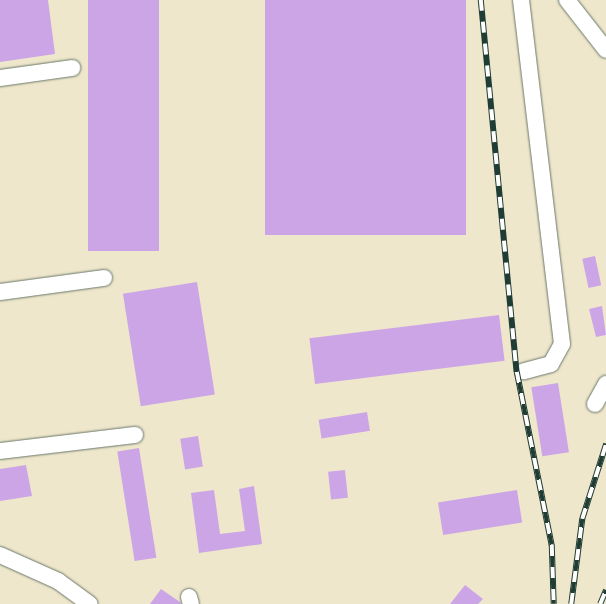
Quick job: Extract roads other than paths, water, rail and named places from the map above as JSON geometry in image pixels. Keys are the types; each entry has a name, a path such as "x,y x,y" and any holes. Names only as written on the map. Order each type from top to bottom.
{"street":[{"path":"520,0 562,344 550,364 524,371"},
{"path":"567,0 606,50"},
{"path":"0,78 72,68"},
{"path":"0,292 104,278"},
{"path":"595,404 606,384"},
{"path":"0,451 135,435"},
{"path":"0,555 58,581 90,604"}],"railway":[{"path":"481,0 517,372 552,545 554,604"},
{"path":"571,604 582,519 606,444"},
{"path":"600,604 606,590"}]}
